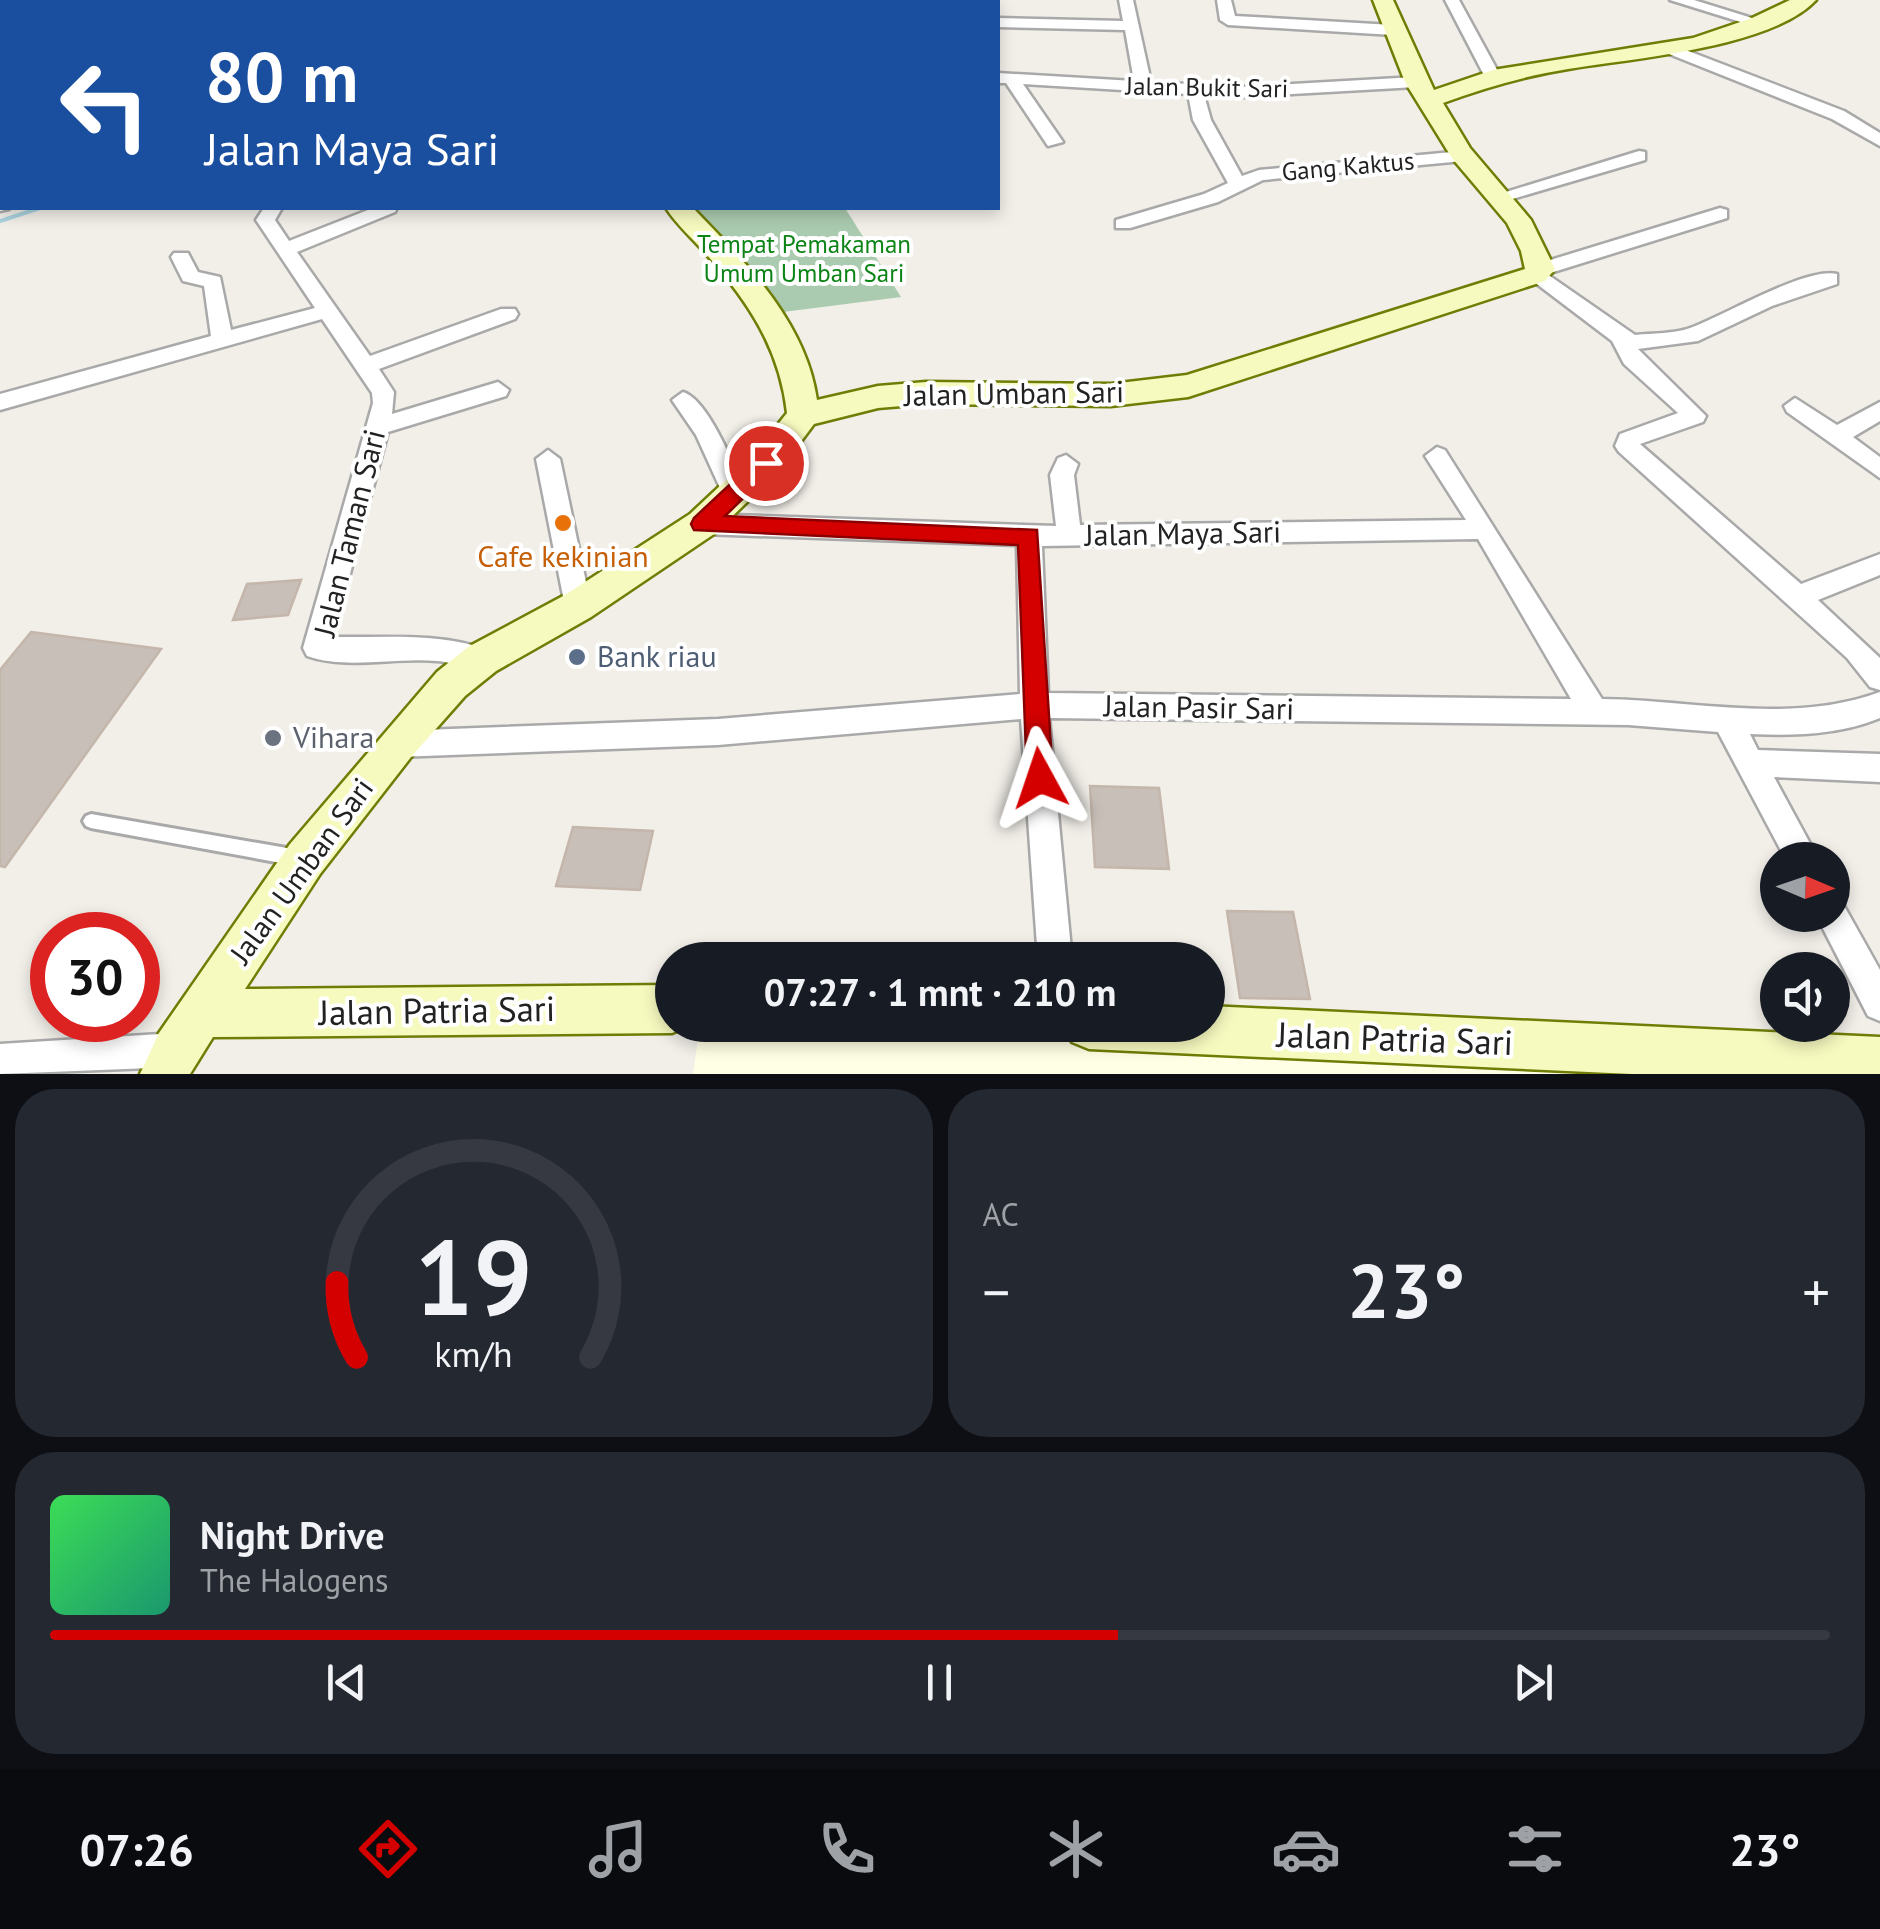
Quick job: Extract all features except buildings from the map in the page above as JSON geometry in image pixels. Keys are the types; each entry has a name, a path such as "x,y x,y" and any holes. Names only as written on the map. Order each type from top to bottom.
{"street":[{"path":"1126,0 1144,88"},
{"path":"1224,0 1228,20 1393,30"},
{"path":"1383,0 1422,90 1463,156 1502,196 1537,254 1538,272 1622,339 1633,342 1691,336 1764,300 1830,279"},
{"path":"1452,0 1493,77"},
{"path":"1677,0 1760,22"},
{"path":"1422,90 1568,62 1670,49 1760,22 1806,0"},
{"path":"1000,22 1131,26"},
{"path":"1670,49 1838,114 1879,140"},
{"path":"1005,79 1054,142"},
{"name":"Jalan Bukit Sari","path":"1005,79 1195,90 1422,90"},
{"path":"1195,90 1202,120 1239,186"},
{"name":"Gang Kaktus","path":"1123,224 1270,172 1463,156"},
{"path":"1502,196 1639,156"},
{"path":"271,210 265,220 283,250 383,210"},
{"path":"681,210 777,325 797,371 803,415"},
{"path":"1538,272 1720,214"},
{"name":"Jalan Taman Sari","path":"283,250 382,392 377,427 318,648 368,652 442,647 482,659"},
{"path":"181,257 190,276 213,282 222,338"},
{"name":"Jalan Umban Sari","path":"181,1046 306,859 450,684 482,659 578,606 702,524 766,463 803,415 878,397 926,393 1111,395 1188,386 1538,272"},
{"path":"0,402 327,311"},
{"path":"365,366 508,314"},
{"path":"1622,339 1632,359 1695,416 1628,440 1626,446 1856,650 1880,678"},
{"path":"377,427 498,390"},
{"path":"683,400 706,432 735,494"},
{"path":"1795,406 1880,469"},
{"path":"1838,436 1880,410"},
{"path":"1437,456 1485,528 1594,712"},
{"path":"548,459 578,606"},
{"path":"1066,464 1062,475 1069,536"},
{"name":"Jalan Maya Sari","path":"702,524 1029,536 1485,528"},
{"path":"1029,536 1034,705 1054,942"},
{"path":"1797,597 1880,564"},
{"name":"Jalan Pasir Sari","path":"397,744 718,732 1034,705 1594,712 1726,720 1836,719 1866,714 1880,705"},
{"path":"1726,720 1794,842"},
{"path":"1752,763 1880,768"},
{"path":"1841,932 1880,1004"},
{"name":"Jalan Patria Sari","path":"181,1046 655,1010"},
{"name":"Jalan Patria Sari","path":"1225,1031 1880,1060"},
{"path":"0,1062 181,1046"}],"lane":[{"path":"91,821 306,859"}],"shaded area":[{"path":"698,1042 1184,1042 1855,1074 693,1074"}],"green space":[{"name":"Tempat Pemakaman Umum Umban Sari","path":"693,210 846,210 901,297 783,312"}],"waterway":[{"path":"0,221 34,210"}],"place":[{"name":"Cafe kekinian","path":"563,523"},
{"name":"Bank riau","path":"577,657"},
{"name":"Vihara","path":"273,738"}],"route":[{"path":"766,463 702,524 1029,536 1040,778"}]}
